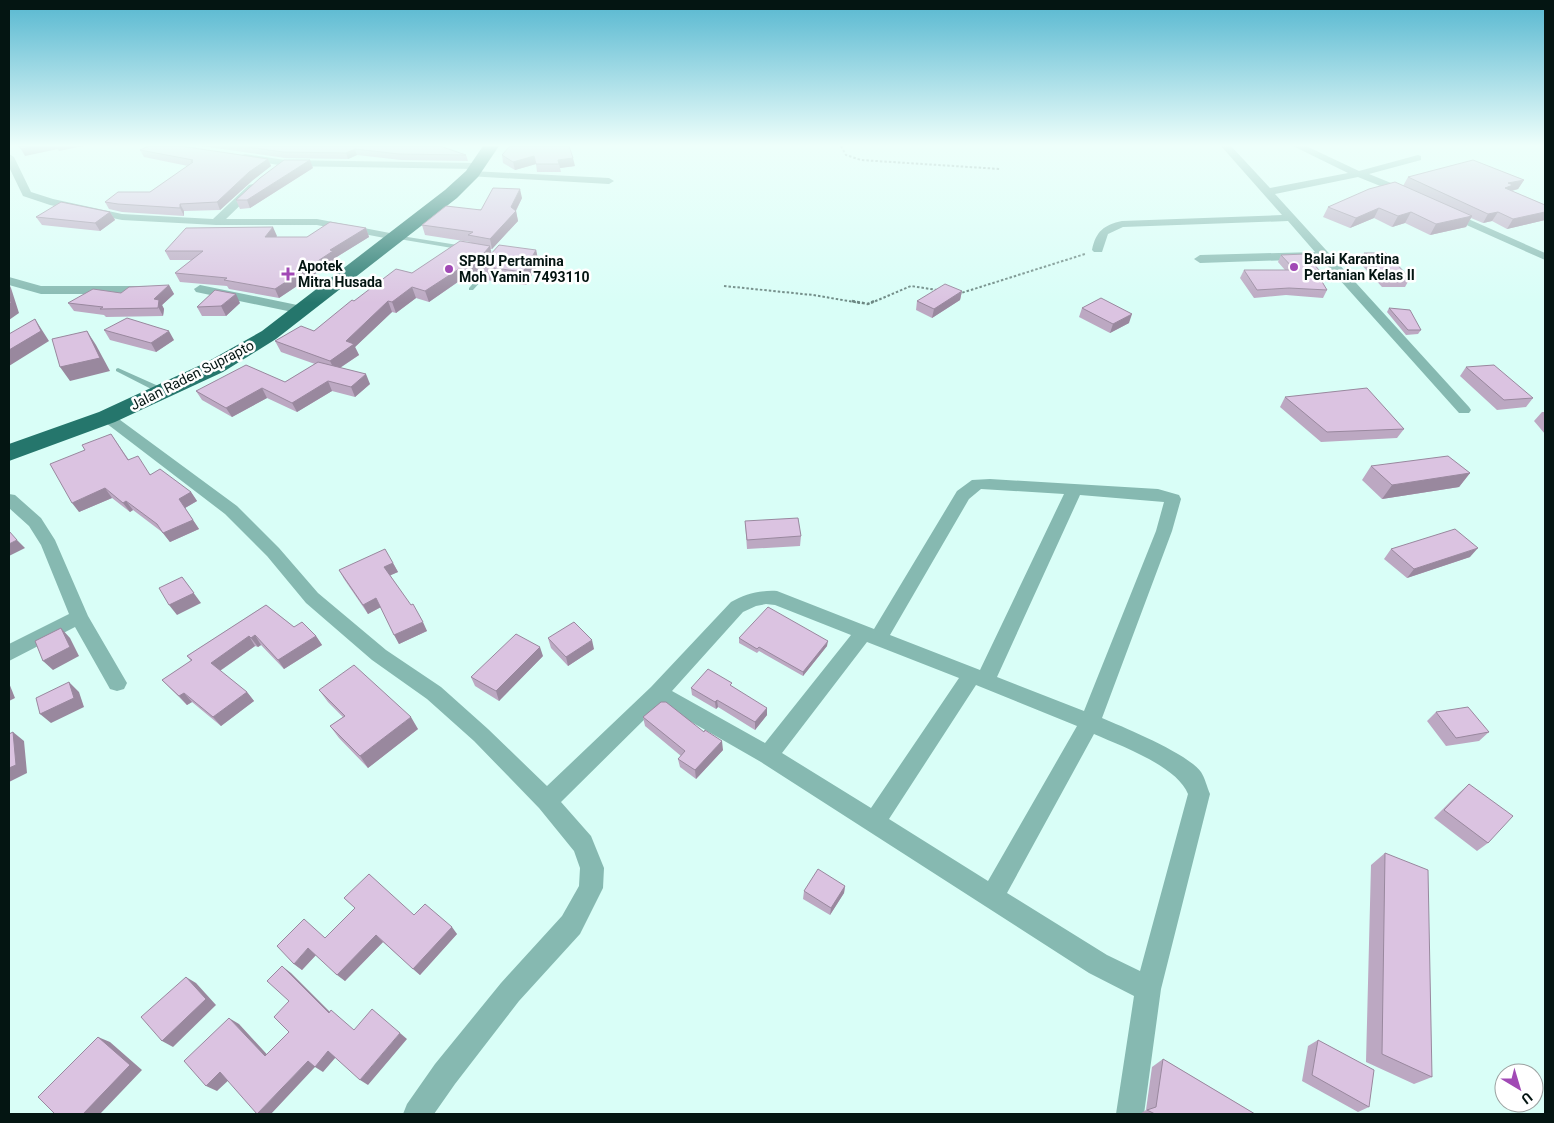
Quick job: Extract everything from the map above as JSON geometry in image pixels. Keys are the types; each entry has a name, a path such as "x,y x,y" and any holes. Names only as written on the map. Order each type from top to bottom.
{"highway":[{"name":"Jalan Raden Suprapto","path":"9,453 107,417 165,392 215,367 269,335 444,198"}],"street":[{"path":"40,198 122,217 216,222 316,222 395,237"},
{"path":"216,222 242,198"},
{"path":"1273,198 1464,410"},
{"path":"1437,208 1545,257"},
{"path":"1098,250 1100,236 1103,232 1122,224 1290,218"},
{"path":"1200,259 1324,255"},
{"path":"9,281 41,290 152,290"},
{"path":"200,290 302,310"},
{"path":"107,417 231,510 273,552 312,598 379,655 434,694 481,735 547,801 583,844 592,868 591,888 571,925 510,992 445,1074 417,1114"},
{"path":"768,755 870,636 963,495 972,486 990,484 1158,495 1173,499 1164,531 1090,722 992,897"},
{"path":"874,822 978,678 1074,490"},
{"path":"9,499 35,522 48,544 74,601 78,617 117,683"},
{"path":"547,801 658,693 737,607 748,600 766,596 777,598 1090,722 1158,754 1182,769 1193,779 1198,794 1148,989 1130,1114"},
{"path":"9,653 78,617"},
{"path":"658,693 768,755 1098,964 1148,989"}],"lane":[{"path":"395,237 470,248"},
{"path":"471,289 495,262"},
{"path":"118,370 165,392"}],"path":[{"path":"953,293 962,294 1098,250"},
{"path":"724,286 814,295 868,304 911,286 945,292"}],"building":[{"path":"110,198 221,198 217,202 180,204 180,208 105,202"},
{"path":"238,198 250,198 247,200 236,200"},
{"path":"487,198 515,198 511,207 516,211 490,239 468,235 473,232 422,225 446,206 481,210"},
{"path":"1348,198 1432,198 1472,216 1436,224 1411,212 1398,216 1379,208 1356,218 1328,207"},
{"path":"1454,198 1529,198 1545,205 1545,212 1513,219 1498,212 1488,214"},
{"path":"61,202 110,212 95,223 36,217"},
{"path":"330,222 366,228 330,250 333,251 275,289 224,280 227,278 175,273 203,251 165,251 186,228 273,227 265,237 307,237"},
{"path":"460,241 490,246 471,268 462,267 425,291 412,287 392,302 388,301 346,341 354,344 330,361 275,341 301,326 314,331 352,300 354,301 396,269 412,273"},
{"path":"499,245 536,250 523,272 480,266"},
{"path":"1364,253 1386,253 1410,278 1387,278"},
{"path":"1305,254 1319,270 1315,270 1327,290 1289,288 1257,290 1244,270 1295,270 1281,255"},
{"path":"945,284 962,291 934,309 917,301"},
{"path":"169,285 154,299 159,300 158,308 100,309 103,307 68,303 93,289 121,293 129,287"},
{"path":"215,290 236,294 221,306 197,307"},
{"path":"1101,298 1132,314 1113,324 1082,308"},
{"path":"1389,308 1410,310 1421,330 1408,330"},
{"path":"127,318 169,331 151,343 104,330"},
{"path":"35,319 41,331 9,350 9,334"},
{"path":"87,331 100,358 60,367 52,339"},
{"path":"318,362 366,374 351,387 328,381 292,403 262,388 226,408 196,391 246,365 285,382"},
{"path":"1494,365 1533,398 1504,400 1466,367"},
{"path":"1367,388 1404,429 1327,432 1285,397"},
{"path":"111,434 128,460 138,456 150,475 160,469 191,492 179,499 193,520 163,533 157,524 126,501 123,503 105,488 72,503 50,464 85,450 82,445"},
{"path":"1448,456 1470,473 1392,485 1371,466"},
{"path":"798,518 801,536 747,540 745,521"},
{"path":"1455,529 1478,548 1414,569 1391,549"},
{"path":"9,531 17,540 9,544"},
{"path":"385,549 393,563 384,567 411,605 413,604 423,622 394,635 376,598 363,605 339,570"},
{"path":"182,577 194,593 169,605 159,588"},
{"path":"266,605 294,627 302,622 316,636 278,660 255,635 251,638 249,636 211,663 247,692 213,717 184,693 179,696 162,680 192,660 187,656"},
{"path":"768,607 828,641 803,672 739,638"},
{"path":"574,622 592,640 566,657 548,638"},
{"path":"61,628 70,647 43,661 35,641"},
{"path":"516,634 540,647 496,691 471,677"},
{"path":"354,665 411,717 360,756 330,726 345,716 319,690"},
{"path":"708,669 732,683 730,685 767,708 755,722 717,700 715,702 691,688"},
{"path":"69,682 74,698 40,714 36,698"},
{"path":"661,702 666,702 704,732 705,730 722,741 695,770 678,759 685,751 643,717"},
{"path":"1468,707 1489,732 1456,738 1436,712"},
{"path":"13,732 16,765 9,768 9,734"},
{"path":"1469,784 1513,816 1488,843 1444,810"},
{"path":"1385,853 1428,870 1432,1077 1382,1054"},
{"path":"818,869 845,886 831,908 804,891"},
{"path":"369,874 414,915 425,904 452,927 413,969 376,935 337,975 308,948 294,964 277,946 304,919 325,938 355,908 344,898"},
{"path":"282,966 329,1013 331,1010 354,1030 372,1009 400,1033 360,1080 328,1051 315,1067 308,1061 257,1114 220,1072 206,1086 184,1061 229,1018 265,1056 289,1032 274,1017 289,1001 267,981"},
{"path":"186,977 206,999 162,1041 141,1017"},
{"path":"98,1037 130,1065 83,1114 55,1114 38,1097"},
{"path":"1318,1040 1374,1070 1369,1107 1312,1075"},
{"path":"1163,1059 1255,1114 1155,1114 1147,1110 1156,1107"}],"place":[{"name":"Balai Karantina Pertanian Kelas II","path":"1294,267"},
{"name":"SPBU Pertamina Moh Yamin 7493110","path":"449,269"},
{"name":"Apotek Mitra Husada","path":"288,274"}]}
